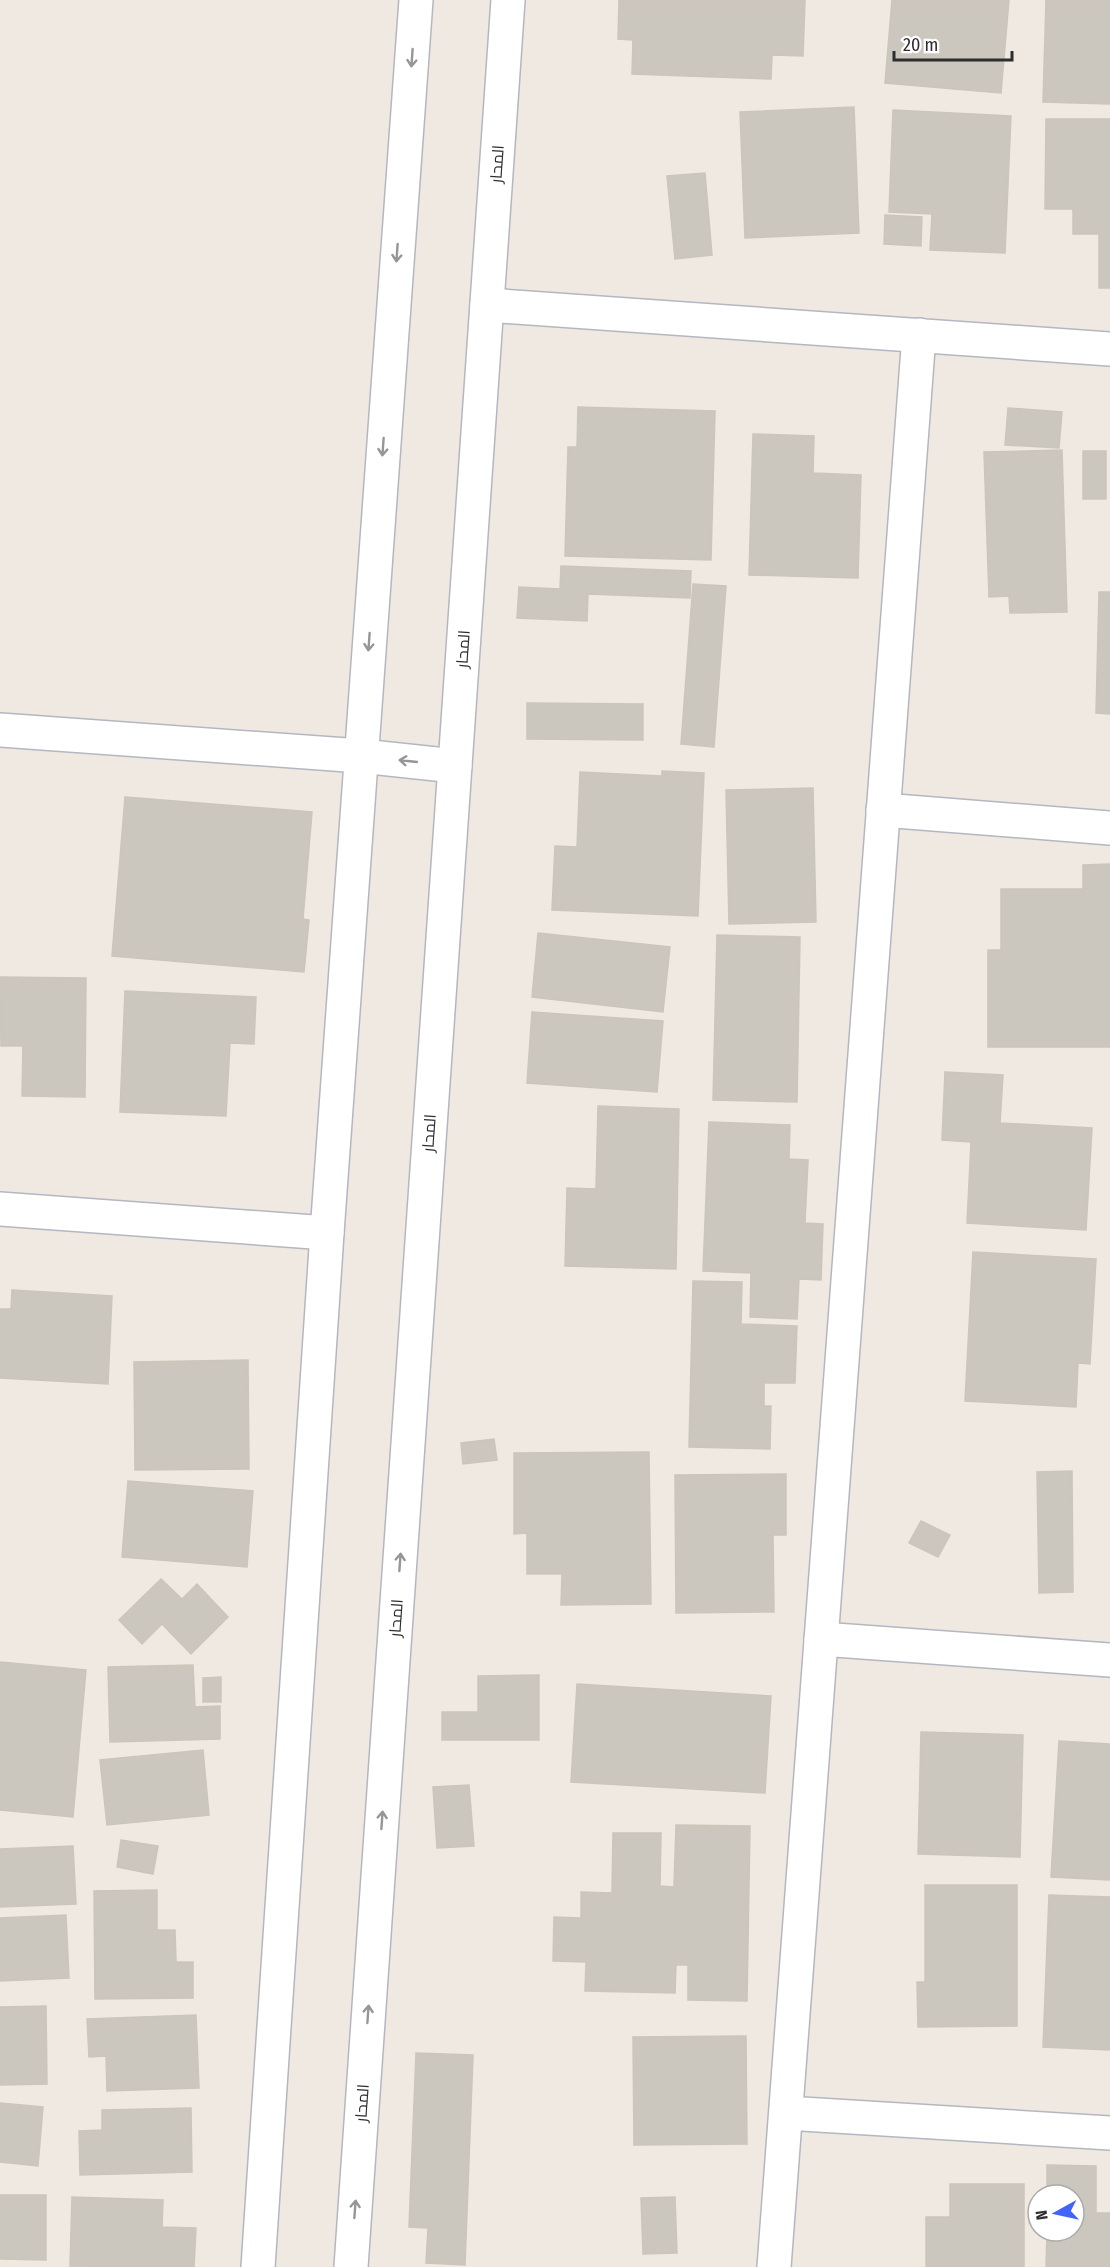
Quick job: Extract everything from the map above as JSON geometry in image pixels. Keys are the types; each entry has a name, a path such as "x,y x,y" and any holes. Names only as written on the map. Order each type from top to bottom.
{"street":[{"path":"258,2267 327,1233 416,0"},
{"name":"المحار","path":"351,2267 508,0"},
{"path":"487,305 1110,349"},
{"path":"774,2267 919,335"},
{"path":"0,730 361,756 455,766"},
{"path":"883,810 1110,828"},
{"path":"0,1209 327,1233"},
{"path":"821,1639 1110,1660"},
{"path":"786,2113 1110,2133"}],"building":[{"path":"619,0 805,0 803,56 772,55 771,79 632,74 633,40 618,39"},
{"path":"892,0 1009,0 1001,93 885,83"},
{"path":"1046,0 1110,0 1110,104 1043,102"},
{"path":"854,107 859,233 745,238 740,112"},
{"path":"893,110 1011,116 1005,253 930,250 932,214 889,212"},
{"path":"1046,119 1110,119 1110,288 1099,288 1099,234 1073,234 1073,209 1045,209"},
{"path":"705,173 712,255 675,259 667,176"},
{"path":"885,215 922,217 921,246 884,244"},
{"path":"578,407 715,411 711,560 565,556 568,447 577,447"},
{"path":"1008,408 1062,412 1059,448 1005,445"},
{"path":"753,434 814,436 813,473 861,475 858,578 749,575"},
{"path":"1062,450 1067,612 1010,613 1009,596 989,597 984,452"},
{"path":"1083,451 1106,451 1106,499 1083,499"},
{"path":"561,566 691,571 690,598 588,594 587,621 517,618 519,587 560,589"},
{"path":"693,584 726,586 714,747 681,744"},
{"path":"1099,592 1110,592 1110,714 1096,713"},
{"path":"527,703 643,704 643,740 527,739"},
{"path":"662,771 704,773 698,916 552,910 555,846 577,847 580,772 662,776"},
{"path":"813,788 816,922 729,924 726,790"},
{"path":"125,797 312,812 303,919 309,920 304,972 112,956"},
{"path":"1110,864 1110,1047 988,1047 988,950 1001,950 1001,889 1083,889 1083,865"},
{"path":"538,933 670,947 663,1012 532,997"},
{"path":"717,935 800,937 797,1102 713,1100"},
{"path":"0,977 86,978 85,1097 22,1096 23,1046 1,1046"},
{"path":"125,991 256,997 254,1044 230,1043 226,1116 120,1112"},
{"path":"532,1012 663,1021 657,1092 527,1083"},
{"path":"945,1072 1003,1075 1000,1123 1092,1128 1086,1230 967,1223 971,1142 942,1140"},
{"path":"598,1106 679,1109 676,1269 565,1266 567,1188 596,1189"},
{"path":"709,1122 790,1125 789,1159 808,1160 805,1223 823,1224 821,1280 799,1279 797,1319 750,1317 751,1273 703,1271"},
{"path":"973,1252 1096,1259 1090,1364 1078,1363 1076,1407 965,1401"},
{"path":"693,1281 742,1282 741,1324 797,1326 795,1383 764,1383 764,1406 771,1406 770,1449 689,1447"},
{"path":"12,1290 112,1296 108,1384 0,1378 0,1309 11,1309"},
{"path":"248,1360 249,1469 135,1470 134,1362"},
{"path":"494,1439 497,1460 463,1464 461,1443"},
{"path":"649,1452 651,1604 561,1605 562,1574 527,1574 527,1533 514,1534 514,1453"},
{"path":"1072,1471 1073,1592 1039,1593 1037,1472"},
{"path":"786,1474 786,1535 773,1535 774,1612 676,1613 675,1475"},
{"path":"128,1481 253,1491 247,1567 122,1557"},
{"path":"921,1521 950,1535 938,1557 909,1543"},
{"path":"161,1579 182,1599 197,1584 228,1617 191,1654 162,1624 142,1644 119,1620"},
{"path":"0,1662 86,1670 73,1817 0,1810"},
{"path":"193,1665 195,1707 220,1706 220,1739 110,1742 108,1667"},
{"path":"539,1675 539,1740 442,1740 442,1712 478,1712 478,1676"},
{"path":"221,1677 221,1702 203,1702 203,1678"},
{"path":"577,1684 771,1696 765,1793 571,1782"},
{"path":"921,1732 1023,1735 1020,1857 918,1854"},
{"path":"1059,1741 1110,1744 1110,1880 1051,1877"},
{"path":"203,1750 209,1815 107,1825 100,1760"},
{"path":"469,1785 474,1846 437,1848 433,1787"},
{"path":"676,1825 750,1826 747,2001 688,2000 688,1965 676,1965 675,1993 585,1991 586,1962 553,1961 554,1917 581,1918 581,1892 612,1893 613,1833 661,1833 660,1886 674,1887"},
{"path":"121,1840 158,1846 153,1874 117,1867"},
{"path":"73,1846 76,1904 0,1907 0,1849"},
{"path":"925,1885 1017,1885 1017,2026 918,2027 917,1982 925,1982"},
{"path":"157,1890 157,1930 175,1930 176,1962 193,1962 193,1998 95,1999 94,1891"},
{"path":"1049,1895 1110,1897 1110,2050 1043,2047"},
{"path":"66,1915 69,1978 0,1981 0,1918"},
{"path":"46,2006 47,2084 0,2085 0,2007"},
{"path":"196,2015 199,2088 107,2091 106,2056 89,2057 87,2019"},
{"path":"746,2036 747,2144 634,2145 633,2037"},
{"path":"416,2053 473,2055 465,2265 426,2263 428,2228 409,2227"},
{"path":"0,2103 43,2107 38,2166 0,2162"},
{"path":"191,2108 192,2172 80,2175 79,2131 102,2130 102,2110"},
{"path":"1047,2165 1096,2166 1096,2213 1110,2213 1110,2267 1046,2267 1047,2243 1086,2243 1086,2183 1047,2183"},
{"path":"950,2184 1024,2184 1024,2267 926,2267 926,2217 950,2217"},
{"path":"0,2195 46,2195 46,2260 0,2259"},
{"path":"72,2197 163,2200 162,2227 196,2228 194,2267 70,2266"},
{"path":"675,2197 677,2253 643,2254 641,2198"}]}
